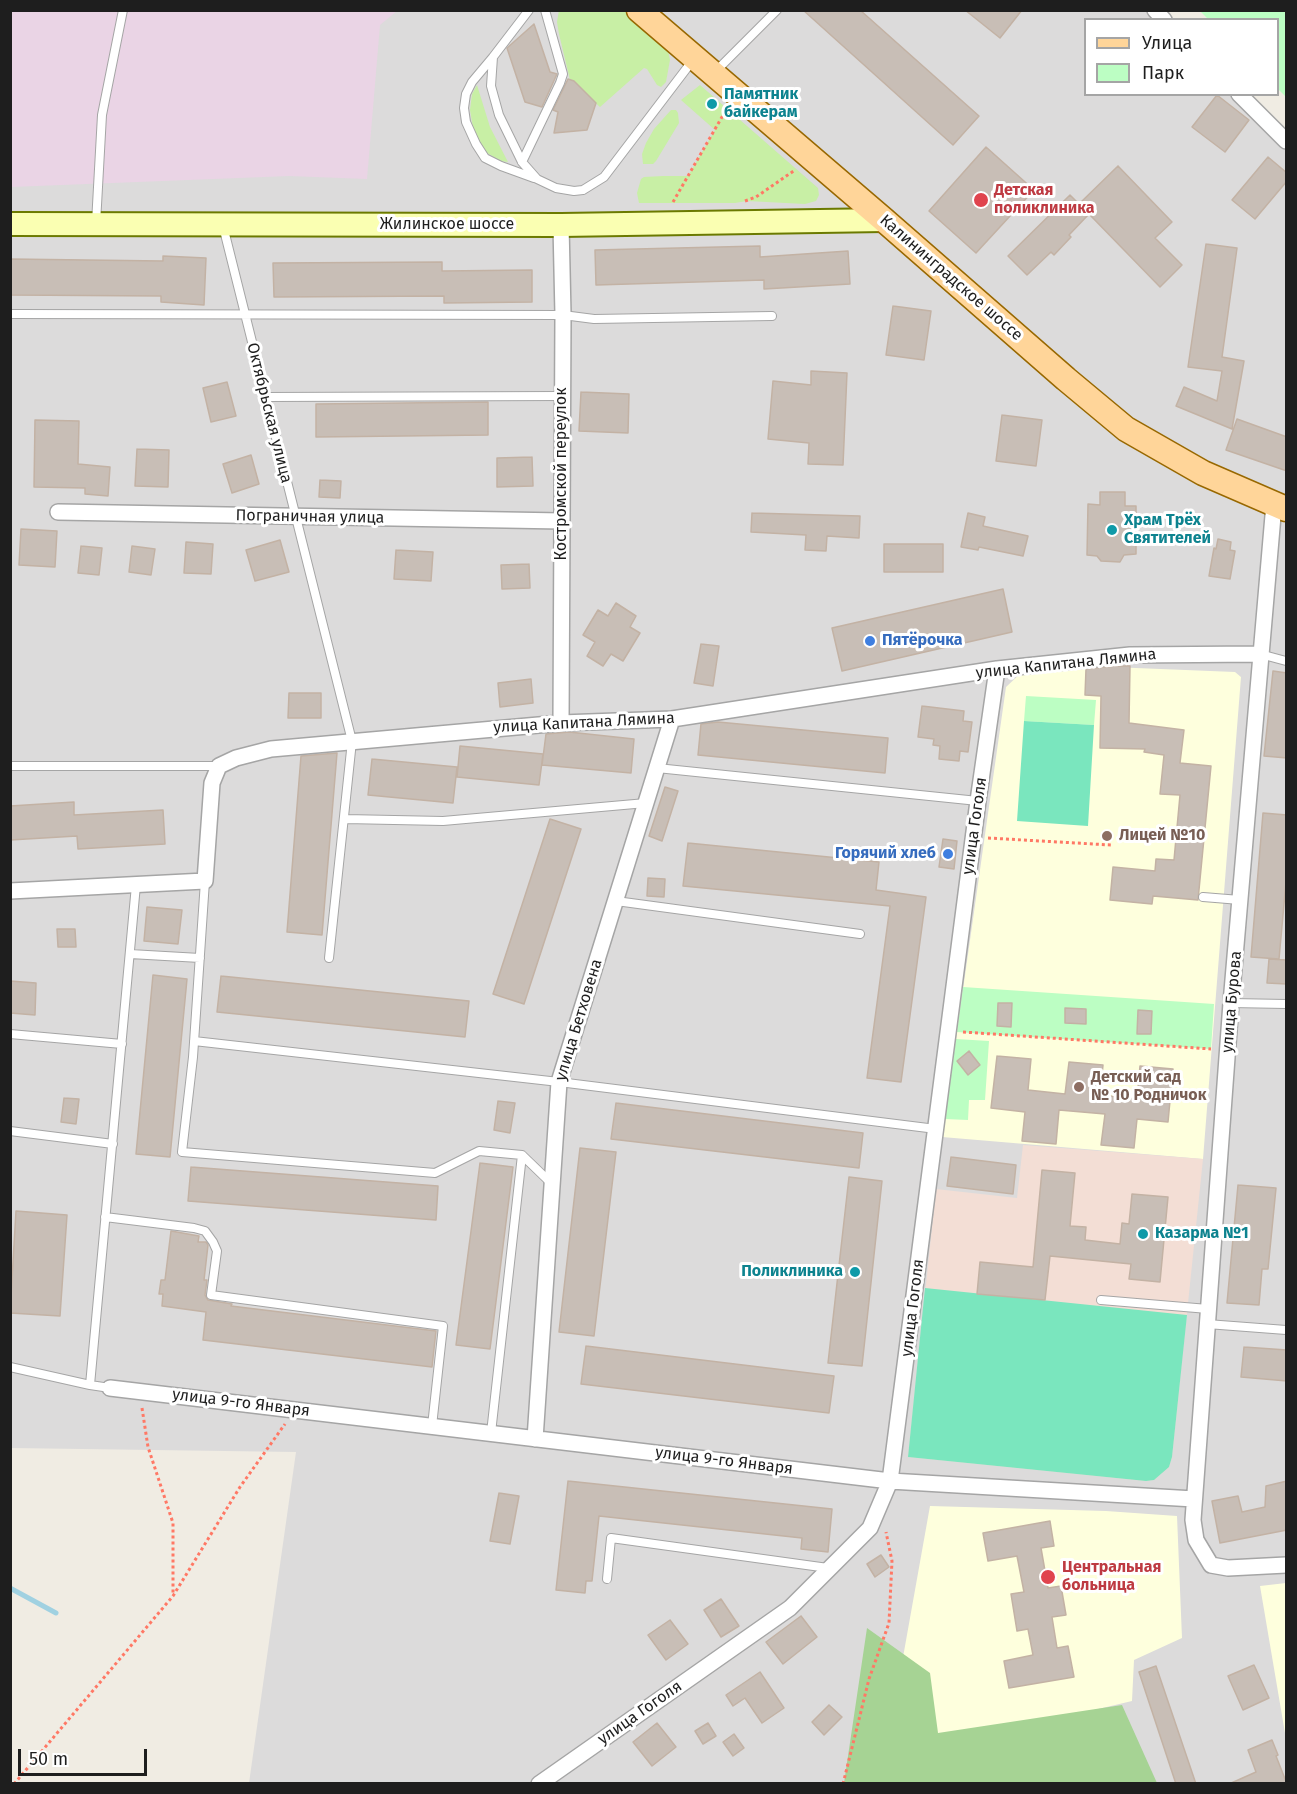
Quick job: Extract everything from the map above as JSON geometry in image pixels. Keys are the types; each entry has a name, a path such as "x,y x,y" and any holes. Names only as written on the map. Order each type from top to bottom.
{"main road":[{"name":"Калининградское шоссе","path":"639,10 1066,380 1126,429 1203,473 1280,507"}],"street":[{"path":"1241,96 1287,141"},
{"name":"Жилинское шоссе","path":"10,224 561,225 884,220"},
{"name":"Костромской переулок","path":"561,225 563,315 561,723"},
{"name":"улица Бурова","path":"1194,1499 1260,654 1280,507"},
{"name":"Пограничная улица","path":"58,512 562,521"},
{"name":"улица Капитана Лямина","path":"219,766 236,758 271,749 561,723 672,719 998,669 1130,655 1260,654"},
{"name":"улица Гоголя","path":"539,1784 790,1608 870,1528 891,1480 978,801 998,669"},
{"name":"улица Бетховена","path":"535,1439 559,1082 672,719"},
{"path":"10,891 205,881 212,783 219,766"},
{"name":"улица 9-го Января","path":"110,1388 891,1480 1194,1499"},
{"path":"1194,1499 1193,1520 1196,1540 1211,1565 1228,1568 1287,1565"}],"lane":[{"path":"96,224 102,116 123,10"},
{"path":"529,10 472,82 466,94 464,108 466,122 485,158 556,188 583,190 604,177 694,58"},
{"path":"522,162 560,83 562,74 545,10"},
{"path":"712,74 777,10"},
{"path":"494,57 491,86 499,115 522,162 537,179"},
{"name":"Октябрьская улица","path":"223,225 352,741 329,958"},
{"path":"10,314 563,315 594,319 772,316"},
{"path":"265,397 562,396"},
{"path":"1260,654 1287,661"},
{"path":"10,766 219,766"},
{"path":"657,768 978,801"},
{"path":"345,819 443,821 646,803"},
{"path":"205,881 194,1041 182,1152 435,1173 479,1151 522,1155 552,1184"},
{"path":"90,1385 135,885"},
{"path":"1203,897 1240,900"},
{"path":"616,901 860,934"},
{"path":"130,954 200,958"},
{"path":"1231,1004 1287,1004"},
{"path":"10,1034 122,1044"},
{"path":"194,1041 559,1082 936,1129"},
{"path":"10,1131 113,1144"},
{"path":"491,1433 522,1155"},
{"path":"105,1217 205,1231 217,1251 212,1295 443,1326 432,1426"},
{"path":"1101,1300 1287,1330"},
{"path":"10,1366 110,1388"},
{"path":"607,1579 611,1538 830,1569"}],"path":[{"path":"662,202 674,202 727,108"},
{"path":"741,202 756,197 796,169"},
{"path":"974,837 1111,845"},
{"path":"961,1032 1228,1050"},
{"path":"140,1391 148,1447 173,1523 173,1596"},
{"path":"14,1784 173,1596 240,1487 294,1410"},
{"path":"843,1784 869,1679 889,1623 892,1562 880,1505"}],"shaded area":[{"path":"10,11 397,11 380,25 367,179 289,176 11,187"},
{"path":"11,11 1155,11 1163,18 1084,18 1084,96 1240,96 1286,141 1286,1783 249,1783 296,1452 11,1448"},
{"name":"Лицей №10","path":"1086,666 1235,672 1241,677 1203,1159 942,1137 1006,687 1022,672"},
{"path":"1023,1145 1203,1159 1172,1457 1169,1467 1154,1480 908,1457 936,1189 1017,1198"},
{"name":"Центральная больница","path":"930,1506 1106,1511 1177,1516 1182,1638 1134,1660 1132,1701 921,1751 890,1730"},
{"path":"1286,1583 1286,1739 1260,1586"}],"green space":[{"path":"559,10 626,11 668,50 670,60 666,82 661,87 657,85 644,68 600,107 570,80 557,22"},
{"path":"1200,11 1286,11 1286,97 1279,90 1279,18 1207,18"},
{"path":"477,85 490,127 508,162 501,161 487,153 473,128 470,110 472,94"},
{"path":"700,85 818,188 819,195 816,201 805,204 747,201 639,203 637,193 641,179 644,177 688,176 715,130 681,100"},
{"path":"671,110 676,110 678,113 679,123 656,161 653,164 643,164 642,154 646,143 654,129"},
{"path":"1026,696 1096,700 1094,725 1024,721"},
{"path":"1024,721 1094,725 1088,826 1017,821"},
{"path":"963,987 1214,1004 1211,1049 957,1032"},
{"path":"956,1039 989,1041 985,1100 969,1100 968,1120 945,1119"},
{"path":"925,1288 1187,1315 1172,1457 1169,1467 1154,1480 1146,1481 908,1457"},
{"path":"867,1628 930,1673 938,1733 1122,1705 1157,1783 844,1783"}],"building":[{"path":"803,10 860,10 979,116 953,145"},
{"path":"965,10 1022,10 1000,38"},
{"path":"534,24 550,72 557,74 542,107 525,102 507,48"},
{"path":"568,79 574,81 596,103 587,130 554,133 558,112 553,110"},
{"path":"1216,96 1249,120 1225,152 1192,127"},
{"name":"Детская поликлиника","path":"986,147 1034,190 976,253 929,211"},
{"path":"1268,157 1287,173 1287,181 1255,219 1232,200"},
{"path":"1118,166 1172,222 1155,238 1182,265 1160,287 1089,214 1054,255 1051,252 1027,275 1008,256 1070,195 1079,204"},
{"path":"1206,244 1237,248 1222,357 1244,361 1232,429 1176,406 1184,387 1217,401 1222,371 1188,367"},
{"path":"760,246 760,257 848,251 850,284 764,289 764,280 596,285 595,250"},
{"path":"163,256 206,258 204,305 161,302 161,296 10,295 10,259 163,261"},
{"path":"442,262 442,271 532,270 532,302 444,303 444,296 274,297 273,263"},
{"path":"893,306 931,311 924,360 886,355"},
{"path":"811,371 847,373 843,465 808,464 809,443 768,439 773,381 811,385"},
{"path":"227,382 236,416 211,422 203,388"},
{"path":"581,392 629,394 628,433 579,431"},
{"path":"488,402 488,435 316,437 316,404"},
{"path":"1002,415 1042,420 1036,466 996,461"},
{"path":"1237,419 1287,437 1287,471 1226,450"},
{"path":"35,420 79,421 78,464 110,467 108,496 85,494 85,488 34,487"},
{"path":"137,449 169,450 168,487 135,486"},
{"path":"251,455 259,484 232,493 223,464"},
{"path":"532,457 533,486 497,487 497,458"},
{"path":"320,480 341,481 340,498 319,497"},
{"name":"Храм Трёх Святителей","path":"1100,492 1125,492 1125,506 1136,506 1136,554 1124,555 1120,562 1101,561 1097,556 1087,555 1088,504 1100,505"},
{"path":"752,513 860,516 859,538 827,536 826,551 805,550 806,535 751,532"},
{"path":"968,513 985,517 983,526 1028,536 1023,556 979,547 978,550 961,547"},
{"path":"21,529 57,531 55,567 19,565"},
{"path":"1218,539 1231,542 1230,550 1235,551 1230,579 1209,576"},
{"path":"280,540 289,572 255,581 246,550"},
{"path":"186,542 213,544 211,574 184,573"},
{"path":"884,544 943,544 943,572 884,572"},
{"path":"81,546 102,548 99,575 78,573"},
{"path":"132,546 155,549 151,575 129,572"},
{"path":"396,550 433,552 431,581 394,579"},
{"path":"529,564 530,588 502,589 501,565"},
{"path":"1003,589 1012,632 842,671 832,628"},
{"path":"616,603 636,616 630,627 640,633 623,661 611,654 603,666 587,656 595,642 583,635 598,610 608,616"},
{"path":"701,644 719,646 713,686 694,683"},
{"path":"1130,666 1129,723 1184,730 1180,763 1211,766 1198,900 1153,896 1152,904 1110,900 1113,867 1155,871 1156,859 1174,860 1180,795 1160,794 1164,755 1144,752 1145,749 1100,748 1101,696 1085,695 1086,669"},
{"path":"1273,671 1287,673 1287,758 1264,756"},
{"path":"531,679 533,703 500,707 498,683"},
{"path":"289,693 321,693 321,718 288,718"},
{"path":"922,706 964,711 963,721 972,722 968,752 960,751 959,761 939,759 940,746 933,745 934,739 918,737"},
{"path":"718,722 888,738 885,773 698,755 701,724"},
{"path":"569,732 634,739 631,773 542,765 546,734"},
{"path":"460,746 543,754 539,785 457,777"},
{"path":"337,753 322,935 287,932 301,756"},
{"path":"372,759 457,767 453,803 368,795"},
{"path":"665,787 678,791 662,841 649,836"},
{"path":"74,802 74,815 163,810 165,844 78,849 77,836 10,840 10,806"},
{"path":"1263,813 1287,815 1287,871 1279,959 1251,957"},
{"path":"550,819 581,829 524,1004 493,994"},
{"name":"Горячий хлеб","path":"943,839 957,841 954,869 939,867"},
{"path":"688,843 879,862 876,890 926,897 901,1082 867,1078 890,906 683,886"},
{"path":"648,878 665,879 664,897 647,896"},
{"path":"147,907 182,910 178,944 144,941"},
{"path":"57,929 75,929 76,947 58,947"},
{"path":"1269,959 1287,960 1287,984 1267,983"},
{"path":"153,975 187,979 170,1157 136,1154"},
{"path":"221,976 469,1001 465,1037 217,1012"},
{"path":"10,981 36,983 35,1015 10,1013"},
{"path":"998,1003 1012,1003 1011,1027 997,1026"},
{"path":"1065,1008 1086,1009 1086,1024 1065,1023"},
{"path":"1138,1010 1152,1011 1151,1034 1137,1034"},
{"path":"969,1051 980,1065 968,1075 957,1061"},
{"path":"997,1056 1031,1059 1028,1090 1065,1094 1069,1062 1103,1065 1100,1095 1137,1099 1140,1066 1173,1069 1168,1122 1137,1119 1134,1148 1101,1145 1105,1114 1059,1110 1056,1144 1022,1141 1025,1112 991,1108"},
{"path":"64,1098 79,1099 76,1124 61,1122"},
{"path":"498,1101 515,1103 510,1133 494,1130"},
{"path":"616,1103 863,1133 859,1168 611,1139"},
{"path":"580,1148 616,1152 594,1336 559,1332"},
{"path":"951,1157 1016,1165 1013,1194 947,1186"},
{"path":"480,1163 513,1167 490,1349 456,1345"},
{"path":"191,1167 438,1186 436,1220 188,1201"},
{"path":"1042,1170 1075,1173 1070,1226 1086,1227 1085,1240 1120,1244 1122,1223 1129,1224 1132,1194 1168,1197 1160,1282 1129,1279 1131,1264 1050,1256 1045,1300 977,1294 980,1262 1033,1267"},
{"name":"Поликлиника","path":"849,1177 882,1181 862,1366 828,1363"},
{"path":"1238,1185 1276,1188 1268,1269 1262,1269 1259,1305 1227,1303"},
{"path":"16,1211 67,1215 60,1316 10,1313"},
{"path":"171,1231 199,1236 198,1242 206,1242 208,1245 204,1280 207,1280 205,1295 208,1300 232,1304 231,1306 436,1331 432,1367 203,1340 206,1312 162,1306 163,1294 159,1294 161,1280 165,1280"},
{"path":"586,1346 834,1376 829,1413 581,1384"},
{"path":"1244,1347 1287,1350 1287,1381 1241,1377"},
{"path":"568,1481 832,1509 828,1552 801,1549 802,1538 599,1516 592,1581 586,1581 585,1593 556,1590"},
{"path":"1287,1481 1287,1530 1220,1543 1212,1501 1238,1496 1242,1512 1265,1507 1266,1486"},
{"path":"499,1493 519,1496 510,1544 490,1541"},
{"name":"Центральная больница","path":"1050,1521 1054,1546 1041,1548 1048,1588 1061,1586 1066,1615 1052,1617 1057,1648 1068,1646 1074,1677 1009,1688 1004,1661 1033,1655 1028,1629 1017,1631 1011,1594 1024,1592 1017,1556 988,1561 983,1533"},
{"path":"881,1555 889,1567 875,1577 867,1564"},
{"path":"721,1599 739,1626 721,1637 704,1610"},
{"path":"801,1616 817,1637 783,1664 766,1642"},
{"path":"670,1620 688,1644 666,1660 648,1635"},
{"path":"1254,1665 1269,1698 1243,1710 1228,1676"},
{"path":"1156,1666 1196,1784 1176,1784 1139,1672"},
{"path":"760,1672 784,1708 762,1723 745,1698 733,1706 726,1695"},
{"path":"829,1705 842,1717 824,1735 812,1722"},
{"path":"657,1723 676,1747 652,1766 633,1742"},
{"path":"708,1723 716,1736 703,1744 695,1731"},
{"path":"734,1734 744,1748 733,1756 723,1742"},
{"path":"1272,1740 1287,1784 1229,1784 1256,1772 1248,1750"}],"waterway":[{"path":"10,1588 56,1613"}],"place":[{"name":"Памятник байкерам","path":"712,104"},
{"name":"Детская поликлиника","path":"981,200"},
{"name":"Храм Трёх Святителей","path":"1112,530"},
{"name":"Пятёрочка","path":"870,641"},
{"name":"Лицей №10","path":"1107,836"},
{"name":"Горячий хлеб","path":"948,854"},
{"name":"Детский сад № 10 Родничок","path":"1079,1087"},
{"name":"Казарма №1","path":"1143,1234"},
{"name":"Поликлиника","path":"855,1272"},
{"name":"Центральная больница","path":"1048,1577"}]}
